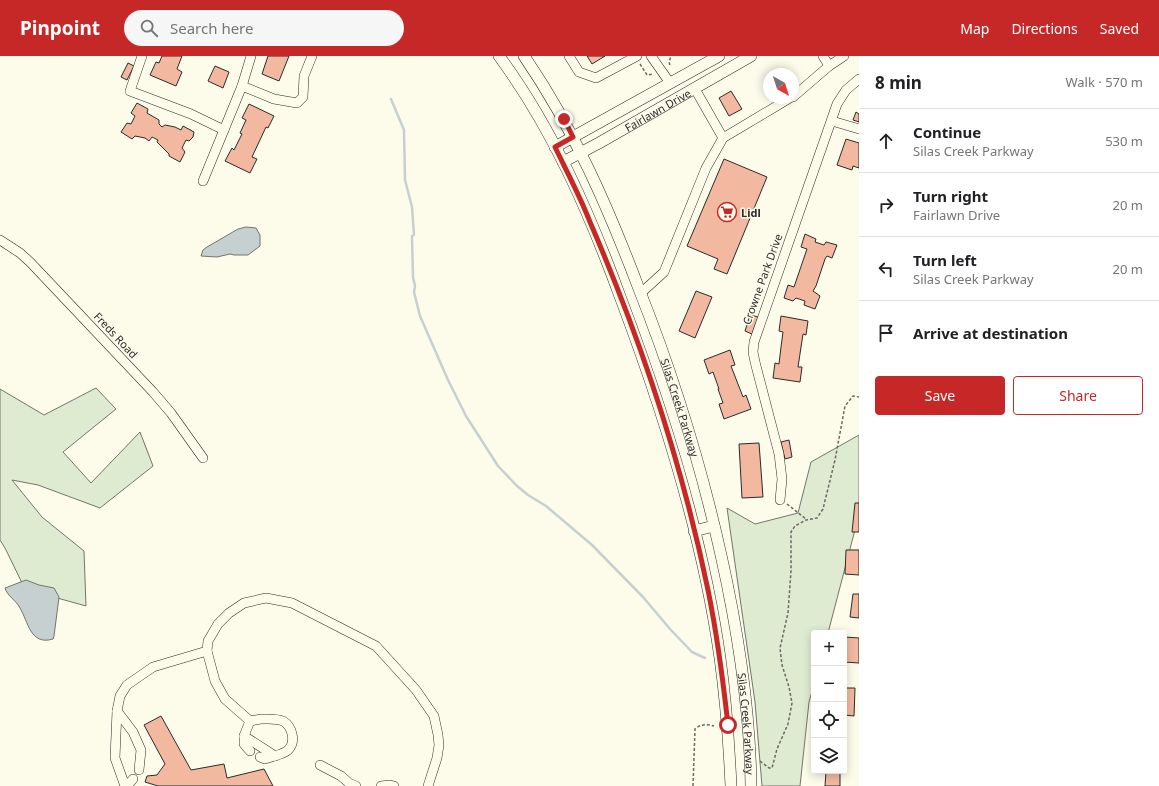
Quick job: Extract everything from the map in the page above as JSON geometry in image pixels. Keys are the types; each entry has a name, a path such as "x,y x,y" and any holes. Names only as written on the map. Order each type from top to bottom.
{"main road":[{"name":"Silas Creek Parkway","path":"499,56 540,118 590,220 633,330 658,400 694,531 708,590 720,657 728,725 731,786"},
{"name":"Silas Creek Parkway","path":"524,56 540,79 582,153 641,293 678,398 704,486 731,600 743,672 748,718 751,786"},
{"name":"Fairlawn Drive","path":"555,147 719,56"},
{"name":"Fairlawn Drive","path":"562,162 582,153 751,56"},
{"path":"694,531 714,526"}],"street":[{"path":"142,56 130,91 190,114 224,130"},
{"path":"242,86 274,99 297,103 303,97 304,76 312,56"},
{"path":"569,56 579,72 596,78 634,58"},
{"path":"651,56 670,83"},
{"path":"823,56 829,66"},
{"path":"799,91 829,66 844,56"},
{"path":"204,181 242,86 249,57"},
{"name":"Crowne Park Drive","path":"780,500 782,479 780,459 755,362 753,352 754,342 832,120 842,95 859,79"},
{"path":"695,89 723,138"},
{"path":"641,293 664,272 706,168 723,138 780,104"},
{"path":"832,120 859,129"},
{"name":"Freds Road","path":"0,240 20,253 30,262 153,392 171,413 203,458"},
{"path":"250,721 225,699 215,681 207,650 208,641 218,624 229,613 244,603 266,598 292,603 376,646 416,690 434,716 439,744 437,758 428,786"},
{"path":"133,779 126,786 115,758 117,712 120,696 126,684 153,667 207,650"},
{"path":"117,712 132,732 141,750 139,770"},
{"path":"250,721 275,719 283,722 289,726 293,738 289,750 265,759 260,757"},
{"path":"250,721 244,736 244,744 250,751"},
{"path":"244,736 275,756"},
{"path":"320,765 356,786"},
{"path":"381,786 394,786"}],"path":[{"path":"670,65 669,62 671,56"},
{"path":"634,58 647,74 652,74"},
{"path":"760,761 768,768 772,768 777,749 788,724 792,703 782,665 780,648 788,613 791,532 795,526 806,520 817,518 823,509 835,460 845,406 853,396 859,397"},
{"path":"780,500 806,520"},
{"path":"693,786 695,729 698,726 705,724 714,726"}],"green space":[{"path":"96,388 116,409 63,452 91,483 140,432 153,466 100,508 38,485 12,480 42,517 84,551 86,606 25,589 0,540 0,389 44,415"},
{"path":"859,435 859,511 857,522 829,630 811,630 811,695 800,786 762,786 755,702 727,508 755,524 798,513 811,462"}],"shaded area":[{"path":"246,227 256,228 260,235 260,246 248,255 230,254 217,257 201,256 203,250 207,247 238,229"},
{"path":"26,580 39,585 54,588 59,597 53,639 39,639 35,636 18,605 6,591 5,588"}],"building":[{"path":"162,56 182,56 177,69 182,72 176,86 150,75 156,62 159,63"},
{"path":"268,56 289,56 279,81 262,74"},
{"path":"587,56 605,56 592,64"},
{"path":"128,63 134,66 127,80 121,77"},
{"path":"215,66 229,72 223,88 208,81"},
{"path":"731,91 742,109 729,116 719,98"},
{"path":"137,103 148,109 147,113 159,120 159,124 162,127 165,125 181,130 183,126 194,132 193,137 189,141 186,140 182,148 185,152 180,162 169,156 169,154 157,142 158,140 152,137 149,141 145,138 135,136 132,139 121,132 127,123 131,124 135,116 131,113"},
{"path":"249,104 274,116 268,128 266,127 252,157 257,159 250,173 225,161 232,148 234,150 242,134 240,133 246,120 242,118"},
{"path":"856,112 859,114 859,122 853,120"},
{"path":"846,139 859,143 859,168 853,166 852,170 837,165"},
{"name":"Lidl","path":"724,159 767,177 727,274 714,269 718,259 687,246"},
{"path":"805,234 816,239 815,242 824,245 826,242 837,245 832,258 827,256 825,259 813,291 820,296 815,309 804,305 805,301 796,298 793,301 784,298 788,285 794,287 807,249 801,247"},
{"path":"696,291 712,297 695,338 679,331"},
{"path":"750,315 758,317 752,334 745,331"},
{"path":"781,316 808,321 806,335 803,334 798,367 802,367 800,382 773,378 775,363 779,364 783,332 779,331"},
{"path":"730,350 735,365 731,366 743,397 746,395 751,409 724,419 719,404 723,403 719,389 713,372 709,374 704,360"},
{"path":"789,440 792,457 785,459 781,442"},
{"path":"759,443 763,497 742,498 739,444"},
{"path":"855,503 859,503 859,532 852,532"},
{"path":"846,550 859,550 859,575 845,574"},
{"path":"853,594 859,594 859,618 850,617"},
{"path":"847,637 859,638 859,663 847,662"},
{"path":"847,688 855,688 854,716 847,715"},
{"path":"161,716 191,770 224,764 227,778 264,769 273,786 158,786 145,782 147,776 157,775 165,764 144,725"},
{"path":"826,774 840,774 840,786 825,786"}],"waterway":[{"path":"391,99 404,130 405,180 412,207 414,235 412,236 413,277 415,286 414,292 420,316 448,380 466,416 498,466 517,486 546,506 592,545 643,597 692,652 705,658"}],"place":[{"name":"Lidl","path":"727,212"}],"route":[{"path":"564,119 573,137 555,147 590,220 633,330 655,393 693,524 708,590 720,657 728,725"}]}
